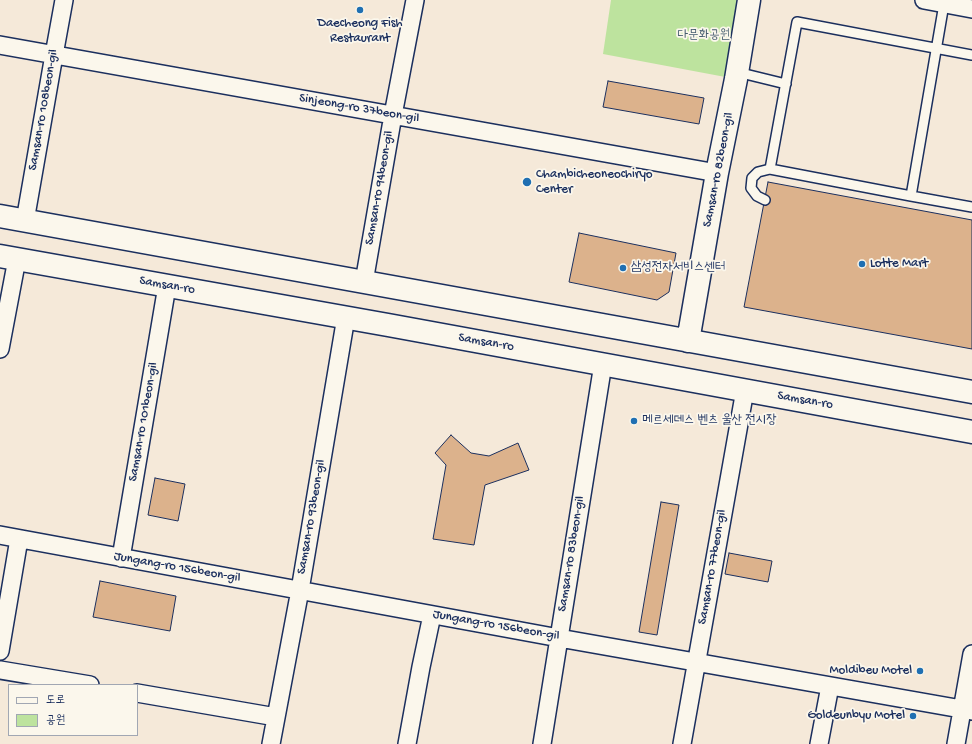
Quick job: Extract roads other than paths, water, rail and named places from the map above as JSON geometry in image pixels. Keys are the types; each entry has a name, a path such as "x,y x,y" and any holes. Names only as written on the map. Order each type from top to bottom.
{"main road":[{"name":"Samsan-ro 82beon-gil","path":"688,340 749,0"},
{"path":"0,216 972,392"},
{"name":"Samsan-ro","path":"8,257 346,317 972,432"}],"street":[{"name":"Samsan-ro 108beon-gil","path":"25,221 64,0"},
{"name":"Samsan-ro 94beon-gil","path":"364,282 415,0"},
{"path":"924,0 944,4 965,5"},
{"name":"Sinjeong-ro 37beon-gil","path":"0,45 718,173"},
{"path":"0,349 8,257"},
{"name":"Samsan-ro 101beon-gil","path":"121,558 167,286"},
{"name":"Samsan-ro 93beon-gil","path":"271,744 300,590 346,317"},
{"name":"Samsan-ro 83beon-gil","path":"542,744 603,364"},
{"name":"Samsan-ro 77beon-gil","path":"682,744 745,390"},
{"name":"Jungang-ro 156beon-gil","path":"0,536 967,711"},
{"path":"0,651 19,539"},
{"path":"407,744 432,615"},
{"path":"956,744 967,711 972,654"},
{"path":"0,670 84,684"},
{"path":"819,744 830,686"},
{"path":"138,693 276,717"}],"lane":[{"path":"911,196 944,4"},
{"path":"770,169 798,22 972,55"},
{"path":"737,72 786,84"},
{"path":"764,200 757,196 751,188 752,178 758,172 770,169 812,181 972,207"}],"place":[{"name":"Daecheong Fish Restaurant","path":"360,10"},
{"name":"Chambicheoneochiryo Center","path":"527,182"},
{"name":"Lotte Mart","path":"862,264"},
{"name":"삼성전자서비스센터","path":"623,268"},
{"name":"메르세데스 벤츠 울산 전시장","path":"634,421"},
{"name":"Moldibeu Motel","path":"920,671"},
{"name":"Goldeunbyu Motel","path":"913,716"}],"park label":[{"name":"다문화공원","path":"704,36"}]}
